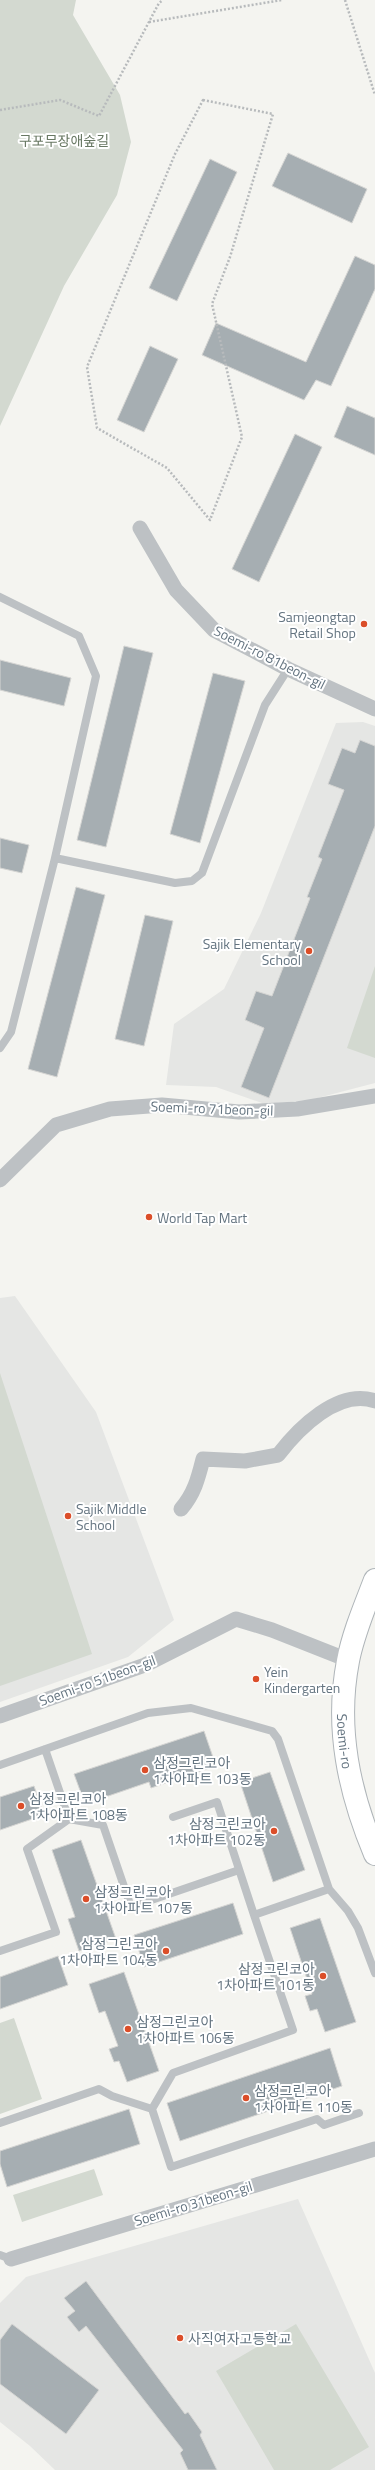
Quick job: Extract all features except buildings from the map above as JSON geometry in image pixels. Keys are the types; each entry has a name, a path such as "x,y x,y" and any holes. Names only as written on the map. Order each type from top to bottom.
{"main road":[{"name":"Soemi-ro","path":"375,1580 348,1660 343,1712 346,1767 356,1802 375,1854"}],"street":[{"name":"Soemi-ro 81beon-gil","path":"140,528 176,590 214,630 288,669 375,709"},
{"name":"Soemi-ro 71beon-gil","path":"0,1180 56,1125 110,1109 162,1105 239,1112 297,1109 375,1096"},
{"path":"181,1509 189,1500 197,1484 203,1459 245,1461 278,1455 291,1438 316,1418 343,1400 368,1398 375,1401"},
{"name":"Soemi-ro 51beon-gil","path":"0,1716 145,1665 236,1619 272,1630 348,1660"},
{"name":"Soemi-ro 31beon-gil","path":"6,2257 375,2149"}],"lane":[{"path":"0,597 79,636 96,676 55,858 11,1032 0,1048"},
{"path":"55,858 176,883 192,881 202,873 265,705 288,669"},
{"path":"0,1765 148,1714 171,1709 191,1708 272,1731 278,1739 328,1890 348,1911 358,1928 375,1973"},
{"path":"45,1749 69,1819"},
{"path":"174,1817 217,1802 293,2030 173,2073 152,2109 171,2166 317,2119 324,2125 359,2113"},
{"path":"0,1951 56,1932 27,1849 69,1819 103,1826 131,1907 239,1870"},
{"path":"254,1915 328,1890"},
{"path":"0,2123 99,2090 152,2109"}],"path":[{"path":"0,110 60,100 99,116 149,22 163,0"},
{"path":"149,22 282,0"},
{"path":"345,0 375,95"},
{"path":"203,100 273,114 230,257 212,304 242,437 210,520 167,468 97,428 87,367 175,154 203,100"}],"shaded area":[{"name":"Sajik Elementary School","path":"363,722 375,726 375,1083 310,1100 265,1104 216,1087 166,1085 174,1024 224,989 261,913 336,723"},
{"name":"Sajik Middle School","path":"15,1296 96,1412 174,1620 128,1657 0,1702 0,1298"},
{"name":"사직여자고등학교","path":"298,2199 375,2373 375,2470 55,2470 30,2446 0,2422 0,2303 26,2277"}],"green space":[{"name":"구포무장애숲길","path":"0,0 76,0 73,15 120,95 131,142 117,195 64,286 0,426"},
{"path":"375,966 375,1058 347,1048"},
{"path":"0,1373 92,1654 0,1686"},
{"path":"14,2018 42,2099 0,2114 0,2023"},
{"path":"94,2169 103,2195 22,2222 13,2195"},
{"path":"296,2324 369,2447 330,2470 274,2470 216,2371"}],"place":[{"name":"Samjeongtap Retail Shop","path":"364,624"},
{"name":"Sajik Elementary School","path":"309,951"},
{"name":"World Tap Mart","path":"149,1217"},
{"name":"Sajik Middle School","path":"68,1516"},
{"name":"Yein Kindergarten","path":"256,1679"},
{"name":"삼정그린코아 1차아파트 103동","path":"145,1770"},
{"name":"삼정그린코아 1차아파트 108동","path":"21,1806"},
{"name":"삼정그린코아 1차아파트 102동","path":"274,1831"},
{"name":"삼정그린코아 1차아파트 107동","path":"86,1899"},
{"name":"삼정그린코아 1차아파트 104동","path":"166,1951"},
{"name":"삼정그린코아 1차아파트 101동","path":"323,1976"},
{"name":"삼정그린코아 1차아파트 106동","path":"128,2029"},
{"name":"삼정그린코아 1차아파트 110동","path":"246,2098"},
{"name":"사직여자고등학교","path":"180,2338"}]}
